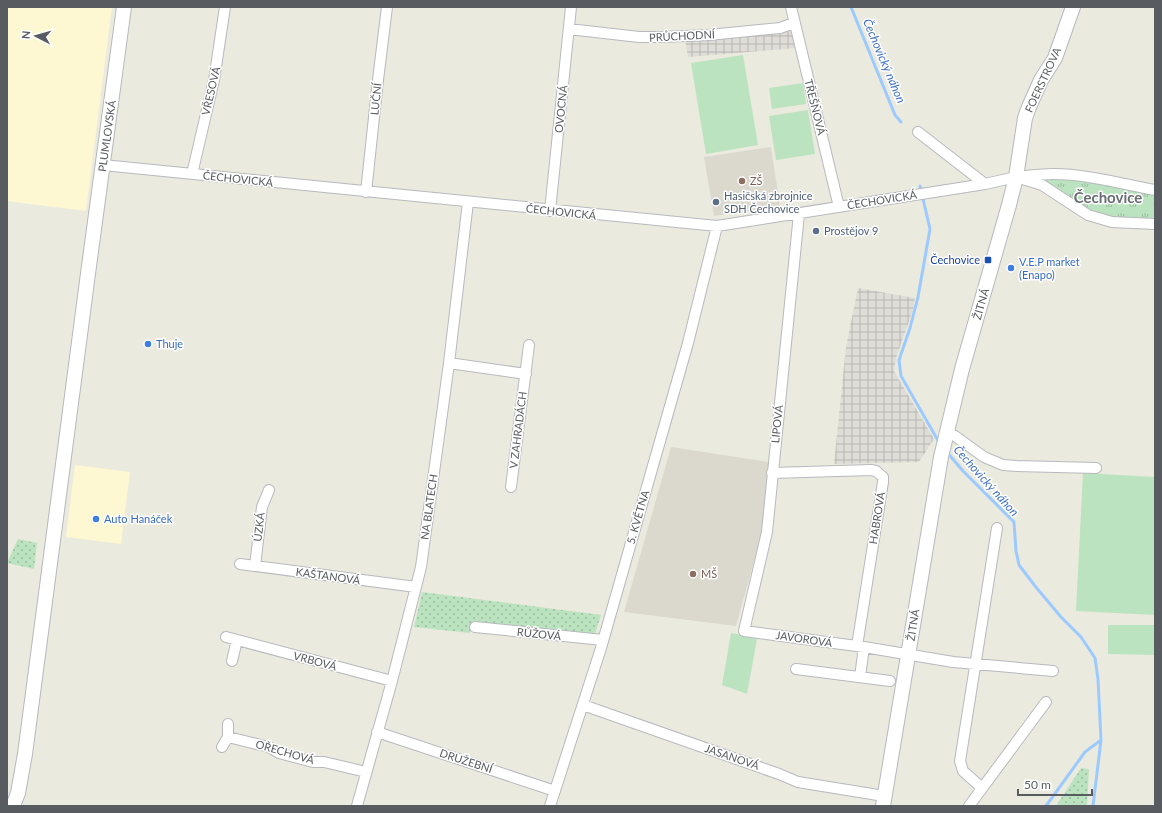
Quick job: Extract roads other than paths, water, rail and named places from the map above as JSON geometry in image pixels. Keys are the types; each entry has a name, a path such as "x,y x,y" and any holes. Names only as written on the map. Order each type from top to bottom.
{"street":[{"name":"PLUMLOVSKÁ","path":"13,806 18,792 25,754 124,7"},
{"name":"VŘESOVÁ","path":"192,174 217,67 225,7"},
{"name":"LUČNÍ","path":"366,192 387,7"},
{"name":"OVOCNÁ","path":"550,210 571,7"},
{"name":"TŘEŠŇOVÁ","path":"790,7 840,207"},
{"name":"FOERSTROVA","path":"1016,177 1025,118 1041,80 1055,58 1073,7"},
{"name":"PRŮCHODNÍ","path":"569,29 655,38 709,35 780,28 794,23"},
{"path":"918,132 985,184"},
{"name":"ČECHOVICKÁ","path":"103,165 717,226 985,184 1016,177 1053,174 1069,175 1155,190"},
{"name":"ČECHOVICKÁ","path":"1016,177 1042,185 1088,215 1112,222 1155,224"},
{"name":"ŽITNÁ","path":"883,801 942,453 962,369 1005,222 1016,177"},
{"name":"NA BLATECH","path":"357,806 392,681 421,567 449,363 468,202"},
{"name":"LIPOVÁ","path":"744,631 768,532 772,473 799,214"},
{"name":"5. KVĚTNA","path":"550,806 603,640 688,343 717,226"},
{"name":"V ZAHRADÁCH","path":"511,487 529,345"},
{"path":"449,363 526,374"},
{"path":"946,435 955,436 984,457 1003,465 1096,468"},
{"name":"HABROVÁ","path":"772,473 871,470 876,471 883,477 860,646"},
{"name":"ÚZKÁ","path":"255,566 262,507 269,490"},
{"path":"982,788 963,771 960,761 997,528"},
{"name":"KAŠTANOVÁ","path":"240,564 416,588"},
{"name":"RŮŽOVÁ","path":"475,628 603,640"},
{"name":"JAVOROVÁ","path":"744,631 860,646 908,654"},
{"name":"VRBOVÁ","path":"226,637 392,681"},
{"path":"232,661 237,640"},
{"path":"860,646 860,677"},
{"name":"ŽITNÁ","path":"908,654 976,665 1053,672"},
{"path":"796,669 890,681"},
{"path":"969,806 1046,702"},
{"name":"JASANOVÁ","path":"583,705 798,782 883,801"},
{"path":"222,747 228,737 228,724"},
{"name":"DRUŽEBNÍ","path":"377,732 555,791"},
{"name":"OŘECHOVÁ","path":"228,737 269,747 279,753 313,762 324,762 366,772"}],"waterway":[{"name":"Čechovický náhon","path":"851,7 895,115 901,122"},
{"name":"Čechovický náhon","path":"920,186 930,229 918,297 910,328 899,360 901,376 940,444"},
{"name":"Čechovický náhon","path":"946,451 963,471 1014,522 1016,551 1019,565 1061,617 1081,637 1095,658 1098,679 1101,740 1085,752 1046,806"},
{"path":"1093,806 1101,740"}],"place":[{"name":"ZŠ","path":"742,181"},
{"name":"Hasičská zbrojnice SDH Čechovice","path":"716,202"},
{"name":"Prostějov 9","path":"816,231"},
{"name":"Čechovice","path":"988,260"},
{"name":"V.E.P market (Enapo)","path":"1011,268"},
{"name":"Thuje","path":"148,344"},
{"name":"Auto Hanáček","path":"96,519"},
{"name":"MŠ","path":"693,574"}],"district":[{"name":"Čechovice","path":"1108,198"}]}
